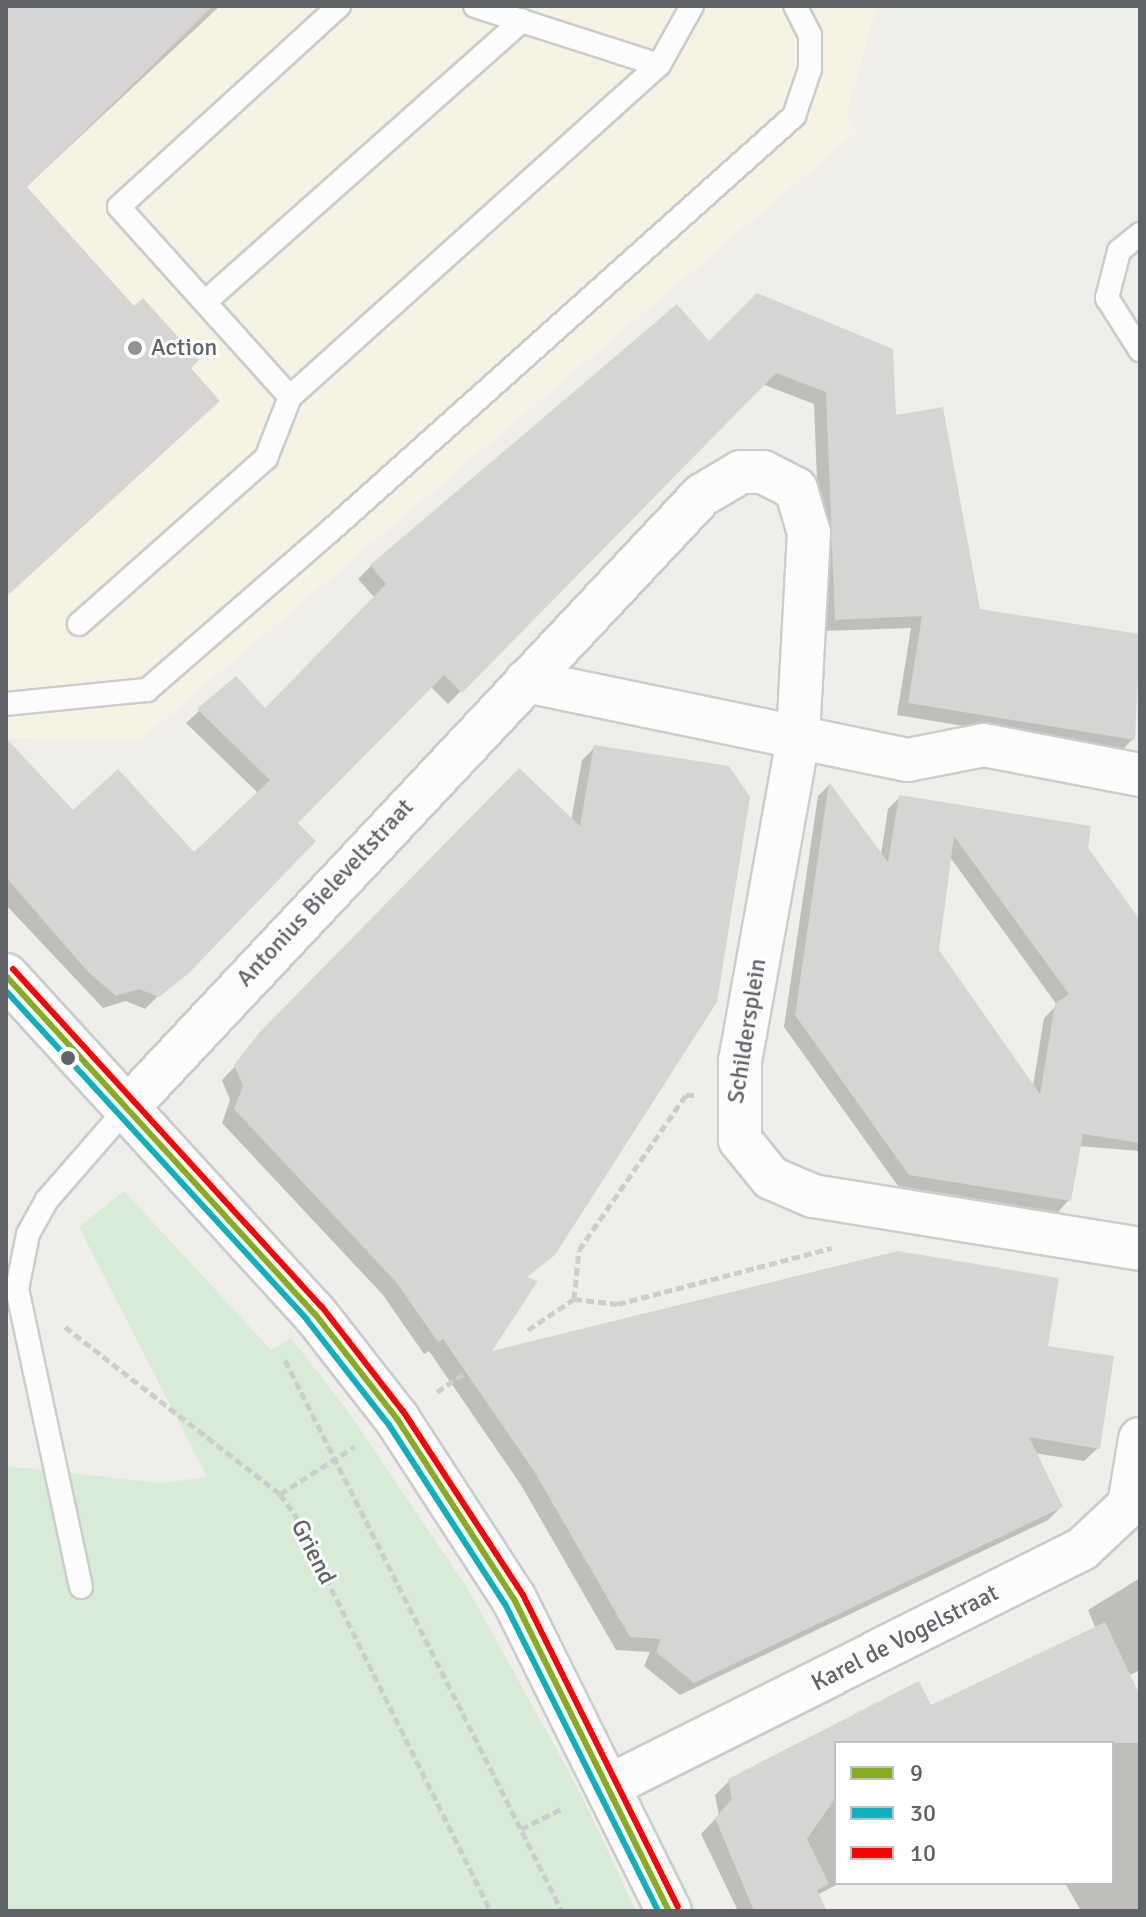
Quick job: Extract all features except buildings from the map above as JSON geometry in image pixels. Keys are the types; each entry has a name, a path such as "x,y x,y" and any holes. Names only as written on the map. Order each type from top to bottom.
{"street":[{"name":"Antonius Bieleveltstraat","path":"127,1108 702,495 741,472 763,472 796,489 809,533 798,739"},
{"path":"526,681 908,760 984,745 1140,775"},
{"name":"Schildersplein","path":"798,739 735,1095 735,1119 751,1160 790,1189 849,1202 1140,1249"},
{"path":"6,976 315,1314 397,1419 480,1539 609,1786 669,1911"},
{"name":"Karel de Vogelstraat","path":"609,1786 1082,1549 1129,1505 1140,1439"}],"lane":[{"path":"290,397 119,207 339,6"},
{"path":"475,6 659,65"},
{"path":"79,624 266,458 290,397 659,65 692,6"},
{"path":"6,704 147,690 342,520 794,116 810,69 810,35 795,6"},
{"path":"205,302 522,21"},
{"path":"1140,234 1119,251 1107,298 1140,350"},
{"path":"81,1587 17,1289 28,1234 47,1200 127,1108"}],"path":[{"path":"574,1299 579,1250 686,1095 735,1095"},
{"path":"528,1330 574,1299 618,1304 840,1246 849,1202"},
{"name":"Griend","path":"17,1289 280,1494 491,1911"},
{"path":"277,1344 562,1911"},
{"path":"280,1494 397,1419"}],"shaded area":[{"path":"6,6 877,6 847,113 858,131 141,739 6,738"}],"green space":[{"path":"124,1191 271,1350 291,1338 350,1414 469,1591 580,1792 636,1911 6,1911 6,1466 161,1483 207,1477 79,1227"}],"transit line":[{"name":"10","path":"13,969 322,1307 405,1414 523,1595 678,1907"},
{"name":"9","path":"6,976 315,1314 397,1419 514,1599 669,1911"},
{"name":"30","path":"6,991 307,1320 389,1425 505,1604 658,1911"}],"place":[{"name":"Action","path":"135,348"}]}
